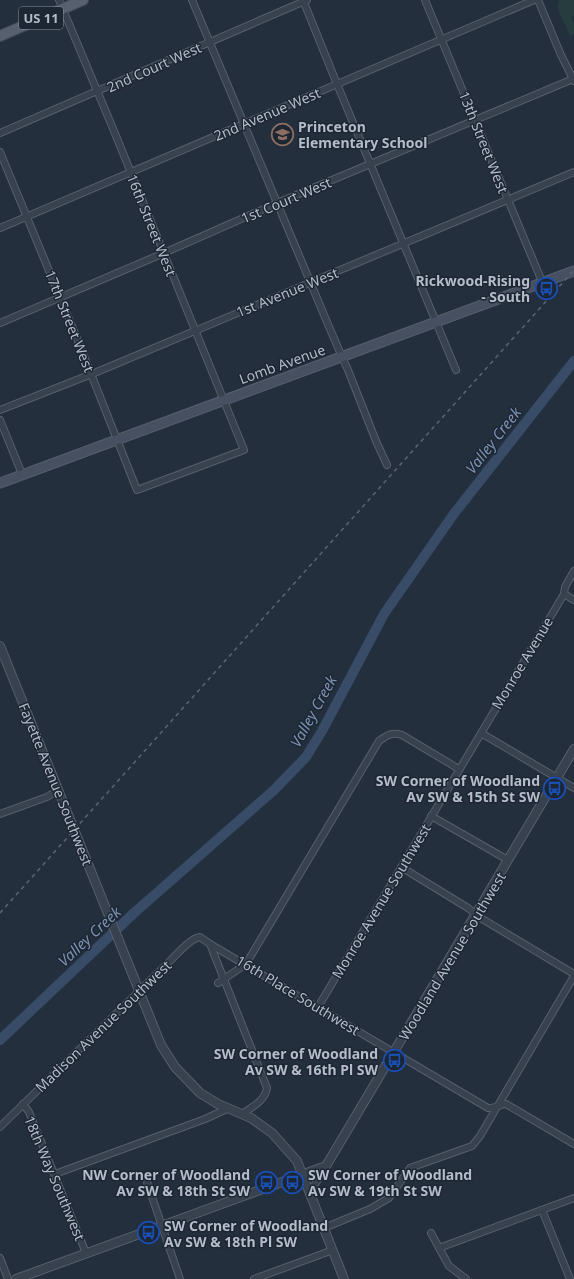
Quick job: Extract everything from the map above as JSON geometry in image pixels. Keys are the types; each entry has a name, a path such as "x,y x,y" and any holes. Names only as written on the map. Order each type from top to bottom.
{"main road":[{"name":"US 11","path":"0,36 60,4 83,0"},
{"name":"Lomb Avenue","path":"0,483 574,272"}],"street":[{"path":"192,0 208,43 387,465"},
{"path":"305,0 337,84 456,370"},
{"name":"2nd Court West","path":"0,133 305,0"},
{"name":"13th Street West","path":"425,0 543,284"},
{"name":"2nd Avenue West","path":"0,228 534,0"},
{"path":"538,0 573,80"},
{"name":"16th Street West","path":"60,4 98,91 244,450 137,490"},
{"name":"1st Court West","path":"0,323 371,163 573,80"},
{"name":"17th Street West","path":"0,152 92,374 137,490"},
{"name":"1st Avenue West","path":"0,410 92,374 574,172"},
{"path":"0,420 22,474"},
{"path":"574,571 565,587 564,594 574,600"},
{"name":"Monroe Avenue","path":"481,732 564,594"},
{"name":"Fayette Avenue Southwest","path":"0,646 161,1045 175,1067 200,1093 218,1104 251,1118 279,1139 298,1161 344,1279"},
{"path":"481,732 574,788"},
{"name":"Monroe Avenue Southwest","path":"318,1007 481,732"},
{"path":"218,983 246,964 379,741 387,735 396,733 402,735 459,769"},
{"name":"Woodland Avenue Southwest","path":"326,1166 574,749"},
{"path":"0,814 47,797 58,790"},
{"path":"431,816 508,860"},
{"path":"324,1228 370,1209 389,1198 410,1168 472,1146 480,1136 574,975 401,867"},
{"name":"Madison Avenue Southwest","path":"0,1127 192,940 196,937 200,937 210,944"},
{"path":"210,944 267,1088 266,1093 261,1100 242,1114"},
{"name":"16th Place Southwest","path":"210,944 488,1108 506,1104 574,1144"},
{"name":"18th Way Southwest","path":"23,1104 29,1112 86,1253"},
{"path":"55,1174 205,1119 229,1108"},
{"path":"16,1279 326,1166"},
{"path":"310,1193 326,1166"},
{"path":"147,1182 180,1279"},
{"path":"439,1248 574,1198"},
{"path":"542,1210 570,1279"},
{"path":"431,1233 449,1266 466,1279"},
{"path":"254,1279 333,1250"},
{"path":"0,1258 8,1279"}],"green space":[{"path":"559,0 574,0 574,17 571,16 574,24 574,34 570,36 557,7"}],"waterway":[{"name":"Valley Creek","path":"0,1040 134,913 274,790 306,757 322,731 384,614 453,515 574,361"}],"railway":[{"path":"0,913 574,270"}],"place":[{"name":"Princeton Elementary School","path":"282,134"},
{"name":"Rickwood-Rising - South","path":"546,288"},
{"name":"SW Corner of Woodland Av SW & 15th St SW","path":"555,788"},
{"name":"SW Corner of Woodland Av SW & 16th Pl SW","path":"394,1061"},
{"name":"NW Corner of Woodland Av SW & 18th St SW","path":"266,1182"},
{"name":"SW Corner of Woodland Av SW & 19th St SW","path":"293,1182"},
{"name":"SW Corner of Woodland Av SW & 18th Pl SW","path":"149,1233"}]}
